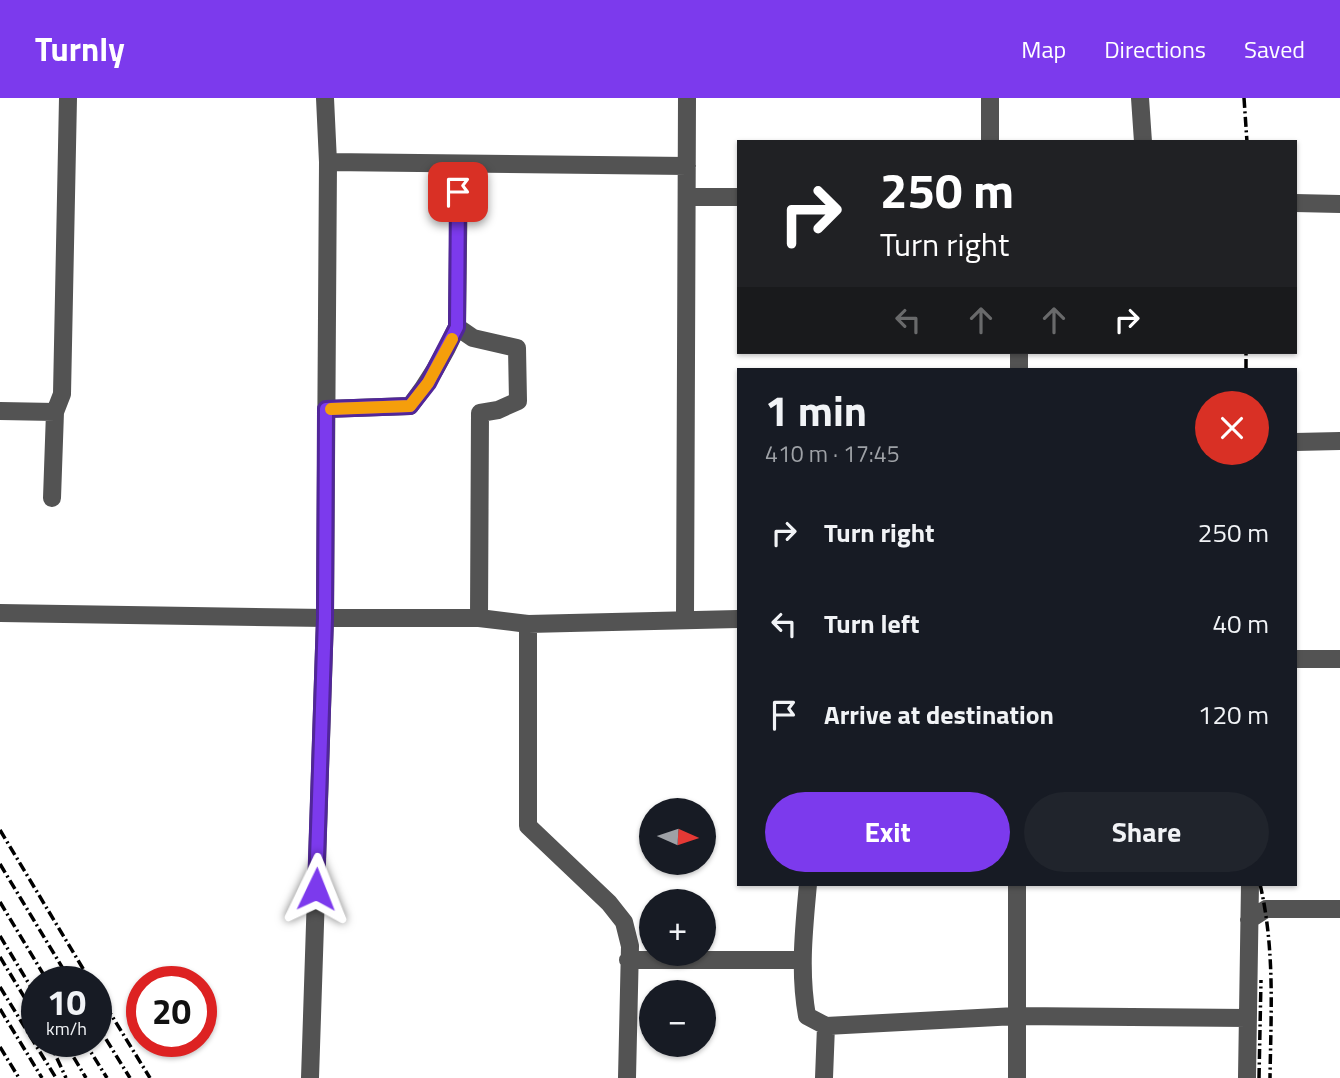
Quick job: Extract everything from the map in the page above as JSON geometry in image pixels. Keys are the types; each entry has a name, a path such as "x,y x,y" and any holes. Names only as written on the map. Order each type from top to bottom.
{"lane":[{"path":"52,498 55,412 62,394 68,98"},
{"path":"310,1078 325,618 328,162 325,98"},
{"path":"685,618 687,98"},
{"path":"990,98 990,140"},
{"path":"1140,98 1143,140"},
{"path":"328,162 687,166"},
{"path":"326,409 410,406 428,383 457,327 459,165"},
{"path":"687,197 737,197"},
{"path":"1297,203 1340,204"},
{"path":"457,327 473,338 517,348 518,401 480,414 479,618"},
{"path":"0,411 55,412"},
{"path":"1297,442 1340,441"},
{"path":"0,613 479,618 528,624 685,618 737,619"},
{"path":"528,624 527,826 609,903 624,922 630,946 626,1078"},
{"path":"1297,659 1340,659"},
{"path":"808,886 802,960 807,1016 826,1026 1016,1016 1247,1018"},
{"path":"1017,886 1017,1078"},
{"path":"1247,1078 1250,886"},
{"path":"1249,920 1266,909 1340,909"},
{"path":"628,960 802,960"},
{"path":"824,1078 826,1026"}],"railway":[{"path":"1244,98 1247,140"},
{"path":"1246,354 1246,368"},
{"path":"0,830 81,966"},
{"path":"0,864 61,966"},
{"path":"1260,886 1270,956 1270,1078"},
{"path":"0,902 38,966"},
{"path":"0,936 21,971"},
{"path":"0,957 21,992"},
{"path":"1259,1078 1261,980"},
{"path":"0,987 56,1078"},
{"path":"0,1009 42,1078"},
{"path":"112,1016 150,1078"},
{"path":"0,1047 19,1078"},
{"path":"112,1049 130,1078"},
{"path":"56,1057 66,1078"},
{"path":"74,1057 86,1078"},
{"path":"94,1057 107,1078"}],"slow traffic":[{"path":"331,409 410,406 428,383 452,339"}],"route":[{"path":"316,889 325,618 326,409 410,406 428,383 457,327 458,192"}]}
